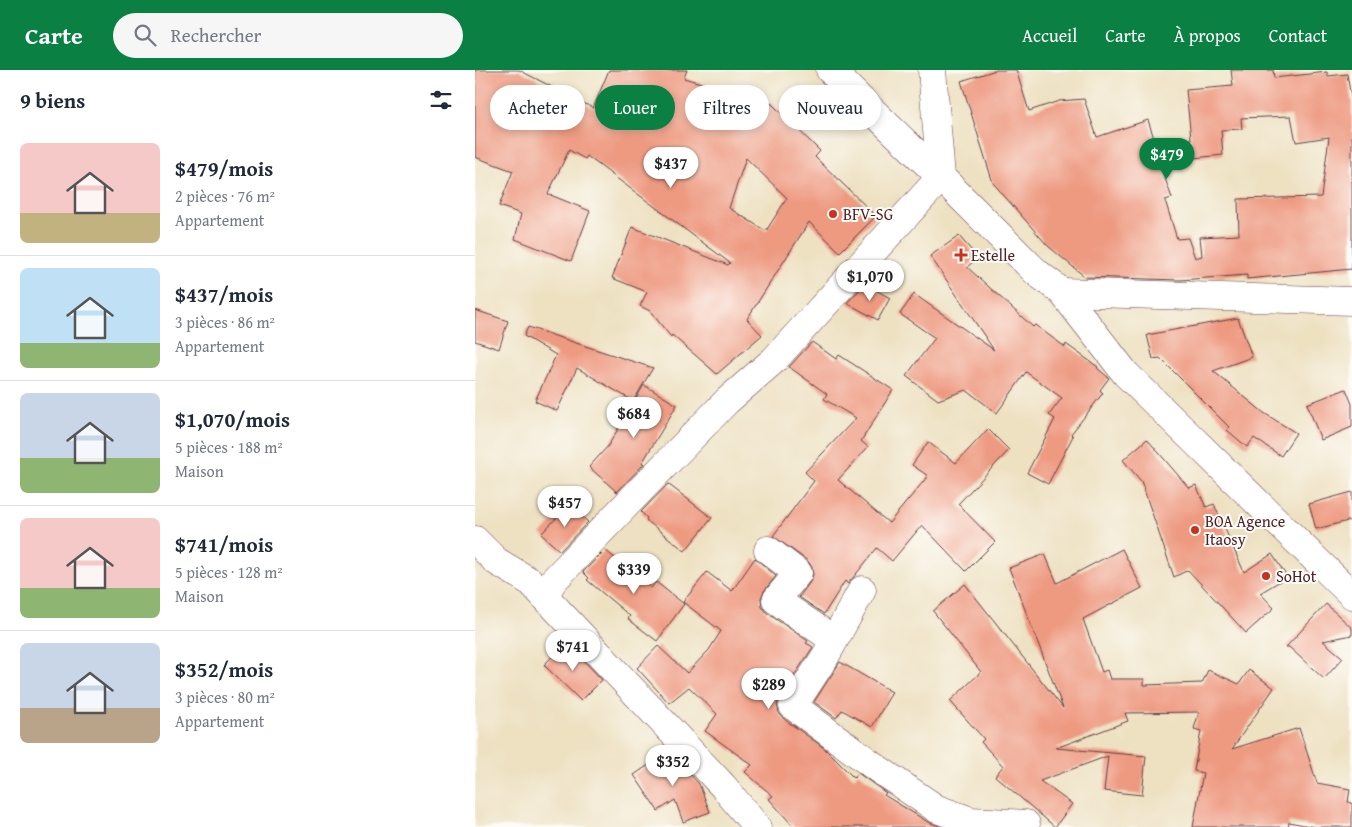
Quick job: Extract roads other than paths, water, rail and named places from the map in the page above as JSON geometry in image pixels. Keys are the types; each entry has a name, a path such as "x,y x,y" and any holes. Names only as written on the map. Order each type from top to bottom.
{"street":[{"path":"830,70 1036,272 1062,292 1127,374 1352,595"},
{"path":"543,596 553,580 727,401 773,360 941,177 932,70"},
{"path":"1062,292 1352,301"},
{"path":"475,540 496,561 531,582 723,786 757,827"},
{"path":"768,550 798,573 776,600 834,640"},
{"path":"862,590 825,657 793,706 878,769 937,809 971,822 1027,826"}],"place":[{"name":"BFV-SG","path":"833,214"},
{"name":"Estelle","path":"961,255"},
{"name":"BOA Agence Itaosy","path":"1195,530"},
{"name":"SoHot","path":"1266,576"}]}
